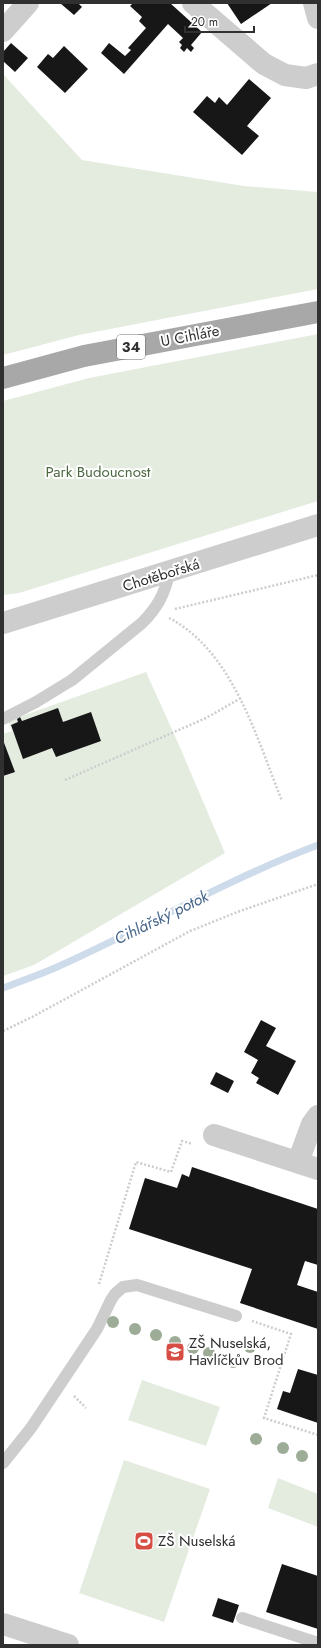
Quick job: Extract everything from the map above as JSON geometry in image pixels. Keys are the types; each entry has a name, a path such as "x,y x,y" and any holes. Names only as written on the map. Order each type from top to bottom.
{"main road":[{"name":"U Cihláře","path":"3,378 84,356 318,312"}],"street":[{"path":"3,31 28,3"},
{"path":"193,3 264,64 285,75 306,78 318,74"},
{"path":"314,3 318,18"},
{"name":"Chotěbořská","path":"3,623 169,573 318,525"},
{"path":"298,1162 312,1124 318,1116"},
{"path":"205,1140 298,1162 318,1169"},
{"path":"3,1624 68,1645"}],"lane":[{"path":"3,719 36,702 72,680 116,645 151,614 160,602 169,573"},
{"path":"3,1463 31,1428 97,1329 115,1294 123,1287 137,1285 236,1316"},
{"path":"242,1618 318,1643"}],"path":[{"path":"151,614 318,575"},
{"path":"151,614 167,617 183,625 204,644 223,669 240,698 282,801"},
{"path":"65,780 206,718 240,698"},
{"path":"3,1031 190,931 240,911 318,884"},
{"path":"106,1309 98,1288 136,1162 171,1172 182,1141 205,1140"},
{"path":"236,1316 291,1334 264,1418 318,1435"},
{"path":"72,1394 86,1408"}],"green space":[{"path":"3,74 82,160 244,186 318,192 318,289 79,335 3,355"},
{"name":"Park Budoucnost","path":"318,334 318,501 19,593 3,595 3,401 89,378"},
{"path":"146,672 225,853 34,965 3,976 3,734 12,731 8,721"},
{"path":"142,1380 220,1407 206,1446 128,1420"},
{"name":"ZŠ Nuselská","path":"124,1460 210,1489 164,1622 79,1593"},
{"name":"ZŠ Nuselská","path":"278,1478 318,1494 318,1527 268,1508"}],"building":[{"path":"60,3 78,3 82,7 74,15"},
{"path":"133,3 170,3 202,32 191,45 194,48 191,52 187,48 184,52 180,48 182,45 179,42 183,38 168,24 124,74 101,53 109,43 125,56 131,50 128,48 146,28 139,21 142,17 130,6"},
{"path":"227,3 272,3 241,24"},
{"path":"11,43 28,58 15,72 3,61 3,52"},
{"path":"64,46 88,69 65,93 37,67 48,54 53,58"},
{"path":"249,79 271,98 247,126 259,136 242,155 193,112 207,96 215,103 219,97 227,105"},
{"path":"58,708 63,722 91,712 101,741 56,757 52,748 23,759 11,725 18,722 17,719 20,717 22,721"},
{"path":"3,740 15,772 3,776"},
{"path":"261,1020 276,1028 266,1046 296,1061 278,1095 256,1083 259,1078 251,1073 258,1060 244,1052"},
{"path":"216,1072 234,1081 228,1093 210,1084"},
{"path":"192,1167 318,1209 318,1265 305,1261 297,1285 318,1292 318,1329 240,1303 252,1269 129,1229 145,1178 177,1188 182,1174 189,1177"},
{"path":"298,1369 318,1375 318,1423 277,1409 283,1391 290,1393"},
{"path":"282,1564 318,1576 318,1629 266,1612"},
{"path":"218,1598 239,1605 233,1623 212,1616"}],"waterway":[{"name":"Cihlářský potok","path":"3,988 57,967 251,873 318,845"}],"place":[{"name":"ZŠ Nuselská, Havlíčkův Brod","path":"175,1352"},
{"name":"ZŠ Nuselská","path":"144,1541"}]}
